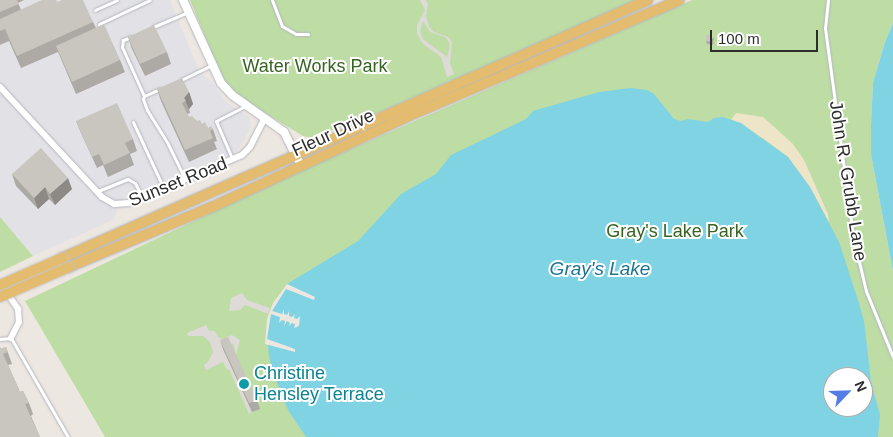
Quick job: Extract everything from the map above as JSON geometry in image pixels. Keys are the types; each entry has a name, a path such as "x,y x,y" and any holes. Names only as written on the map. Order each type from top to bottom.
{"main road":[{"name":"Fleur Drive","path":"0,284 648,0"},
{"name":"Fleur Drive","path":"0,297 212,207 409,116 679,0"}],"street":[{"path":"183,0 221,83 232,95 284,132 301,166"},
{"name":"Sunset Road","path":"0,87 96,191 108,202 114,204 129,203 233,160 247,151 265,118"},
{"path":"0,284 18,308 19,322 12,338"}],"lane":[{"path":"95,10 117,0"},
{"path":"99,24 150,0"},
{"path":"272,0 282,26 296,34 308,34"},
{"name":"John R. Grubb Lane","path":"828,0 825,28 853,236 866,291 893,357"},
{"path":"152,28 188,12"},
{"path":"134,36 123,40 122,47 144,96 143,99 147,110 168,144 185,179"},
{"path":"181,80 212,65"},
{"path":"144,96 166,86"},
{"path":"233,160 216,121 246,105"},
{"path":"133,122 164,188"},
{"path":"96,191 128,179 135,183 143,197"},
{"path":"0,339 12,338 68,437"}],"shaded area":[{"path":"0,0 170,0 199,71 213,83 226,102 249,117 251,127 238,151 123,198 113,220 33,256 0,217"},
{"path":"420,0 426,0 428,5 426,16 429,27 434,32 448,37 452,42 450,63 454,74 447,77 441,57 423,44 417,34 417,25 425,10","holes":["423,21 430,32 445,37 449,42 450,47 447,57 423,39 420,31"]},
{"path":"242,293 247,300 270,308 268,314 245,305 240,310 229,311 231,298"},
{"path":"206,325 209,331 215,331 218,337 222,339 232,335 240,340 236,355 233,343 223,349 252,412 249,414 229,369 227,370 223,362 206,370 204,365 208,362 213,352 210,342 203,336 188,336 187,333"}],"green space":[{"name":"Water Works Park","path":"190,0 637,0 378,113 312,138 303,136 234,94 222,78"},
{"name":"Gray's Lake Park","path":"692,0 893,0 893,23 885,42 873,83 871,154 893,271 893,437 105,437 25,301 291,175"},
{"path":"0,217 33,256 0,272"}],"sand":[{"path":"736,113 763,117 793,144 804,160 828,214 829,222 810,187 788,157 764,139 731,120"}],"water":[{"path":"893,23 893,271 871,154 871,125 873,83 885,42"},
{"name":"Gray's Lake","path":"630,88 647,90 654,94 674,119 708,122 714,118 723,117 741,123 788,157 810,187 839,242 864,321 869,367 823,367 823,417 873,417 873,389 880,415 878,437 306,437 288,410 273,373 269,356 267,334 269,320 275,304 287,284 358,241 401,194 436,174 451,155 526,119 533,111 599,92"}],"pier":[{"path":"287,284 315,297 314,300 286,289 272,311 282,314 284,309 284,314 287,315 289,311 289,316 292,317 295,314 294,318 297,319 300,316 299,326 294,328 295,324 292,323 289,326 290,323 287,321 284,326 285,321 282,320 279,323 280,317 271,314 267,339 295,349 295,352 265,344 267,319 273,303"}],"building":[{"path":"0,0 17,0 19,4 0,12"},
{"path":"42,0 56,0 57,2 62,0 83,0 93,22 17,56 5,29 0,31 0,19"},
{"path":"104,24 120,60 72,82 56,46"},
{"path":"154,25 167,52 140,64 128,37"},
{"path":"706,35 712,35 712,42 706,41"},
{"path":"182,78 189,92 184,98 186,101 182,103 189,117 192,116 197,121 200,120 202,124 205,122 208,128 211,126 213,129 210,131 213,138 185,150 157,89"},
{"path":"117,103 133,139 125,143 130,153 104,165 99,154 92,157 76,121"},
{"path":"41,148 68,178 50,194 45,187 34,198 12,174"},
{"name":"Christine Hensley Terrace","path":"228,337 257,400 249,403 220,340"},
{"path":"0,347 1,349 6,347 8,352 3,354 20,392 23,391 29,403 25,404 40,437 0,437"}],"place":[{"name":"Christine Hensley Terrace","path":"244,384"}]}
